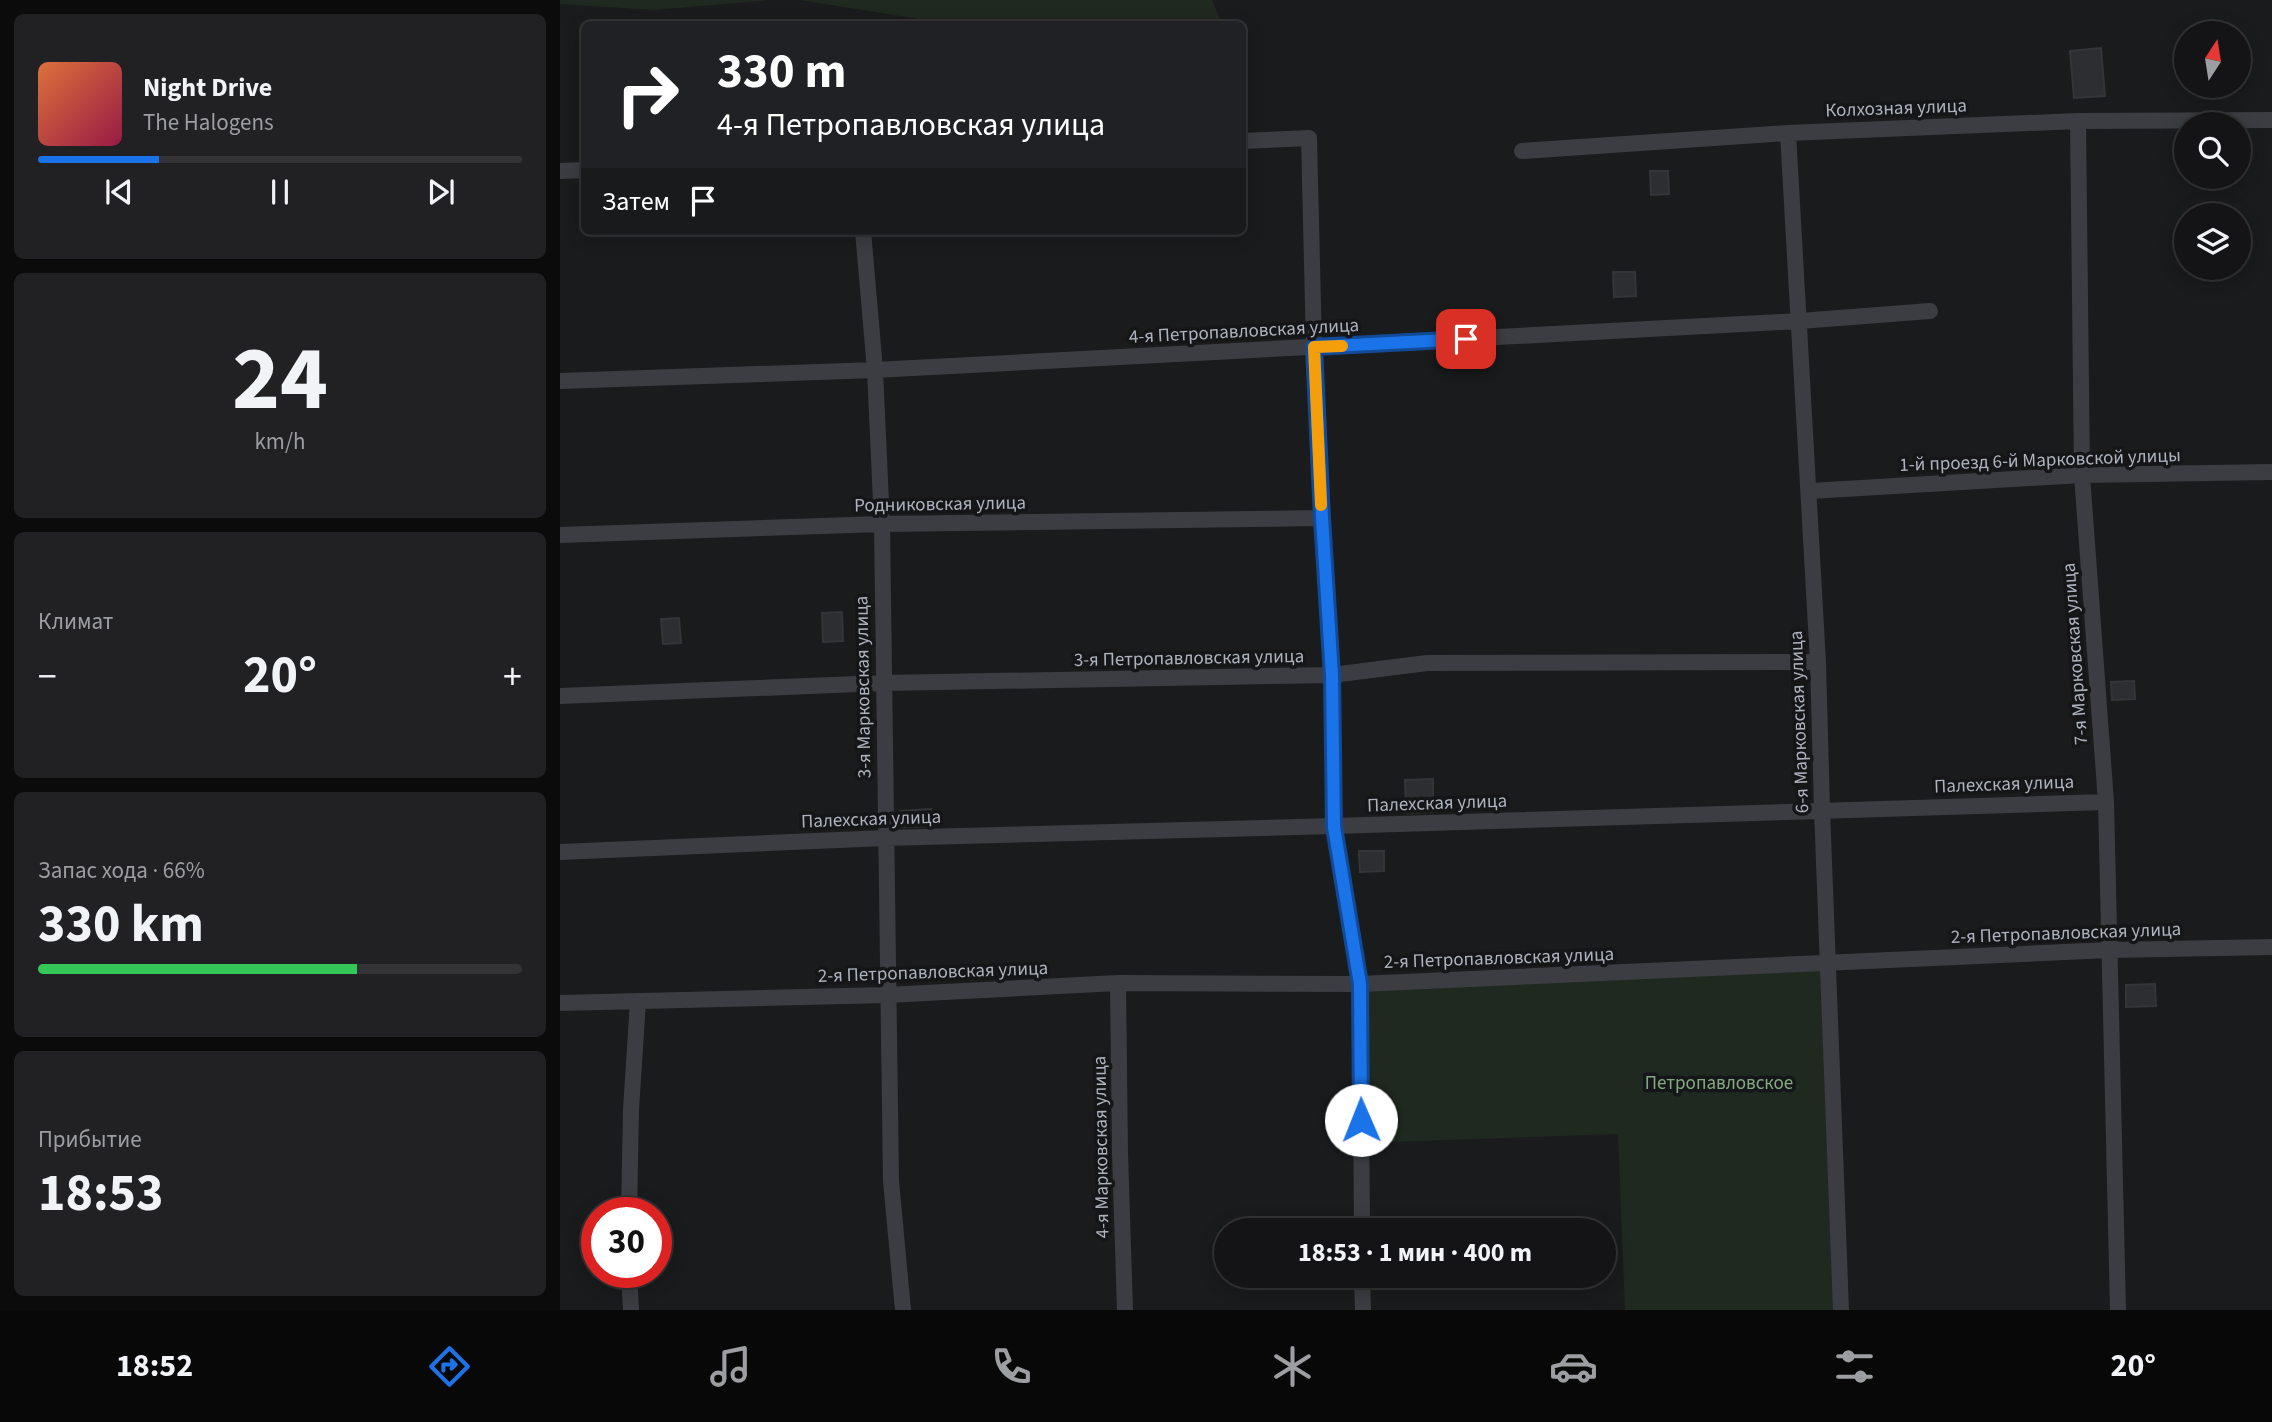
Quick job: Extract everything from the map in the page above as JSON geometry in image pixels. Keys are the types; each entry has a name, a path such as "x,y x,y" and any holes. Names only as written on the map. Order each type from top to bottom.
{"street":[{"name":"Колхозная улица","path":"1522,151 1788,133 2078,121 2272,120"},
{"name":"7-я Марковская улица","path":"2078,121 2082,475 2106,802 2118,1310"},
{"name":"6-я Марковская улица","path":"1788,133 1818,662 1842,1310"},
{"path":"1246,141 1309,138 1314,347 1332,675 1334,827 1360,984 1362,1218"},
{"path":"560,171 581,170"},
{"name":"3-я Марковская улица","path":"863,235 876,370 882,524 891,1181 902,1310"},
{"name":"4-я Петропавловская улица","path":"560,381 876,370 1800,321 1930,311"},
{"name":"1-й проезд 6-й Марковской улицы","path":"1810,491 2082,475 2272,472"},
{"name":"Родниковская улица","path":"560,535 882,524 1322,518"},
{"name":"3-я Петропавловская улица","path":"560,696 883,684 1332,675 1427,663 1818,662"},
{"name":"Палехская улица","path":"560,852 886,838 1334,827 1822,809 2106,802"},
{"name":"2-я Петропавловская улица","path":"560,1003 887,995 1118,984 1360,984 2110,950 2272,947"},
{"name":"4-я Марковская улица","path":"1118,984 1125,1310"},
{"path":"629,1197 631,1111 638,1001"},
{"path":"630,1288 631,1310"},
{"path":"1363,1288 1363,1310"}],"green space":[{"path":"560,0 769,0 654,10 560,4"},
{"path":"800,0 1212,0 1221,21 931,21"},
{"name":"Петропавловское","path":"1828,963 1841,1310 1625,1310 1618,1134 1361,1143 1360,984"}],"building":[{"path":"2101,48 2105,96 2074,98 2070,51"},
{"path":"1650,171 1668,171 1669,194 1651,195"},
{"path":"1613,272 1635,272 1636,296 1614,297"},
{"path":"842,612 843,641 823,642 822,613"},
{"path":"679,618 681,643 663,644 661,619"},
{"path":"2134,681 2135,699 2112,700 2111,682"},
{"path":"1433,779 1433,812 1406,813 1405,780"},
{"path":"931,809 932,826 901,827 900,811"},
{"path":"1359,851 1384,851 1384,871 1360,872"},
{"path":"2155,984 2156,1006 2126,1007 2126,985"}],"slow traffic":[{"path":"1321,505 1314,347 1342,346"}],"route":[{"path":"1361,1120 1360,984 1334,827 1332,675 1314,347 1466,339"}]}
